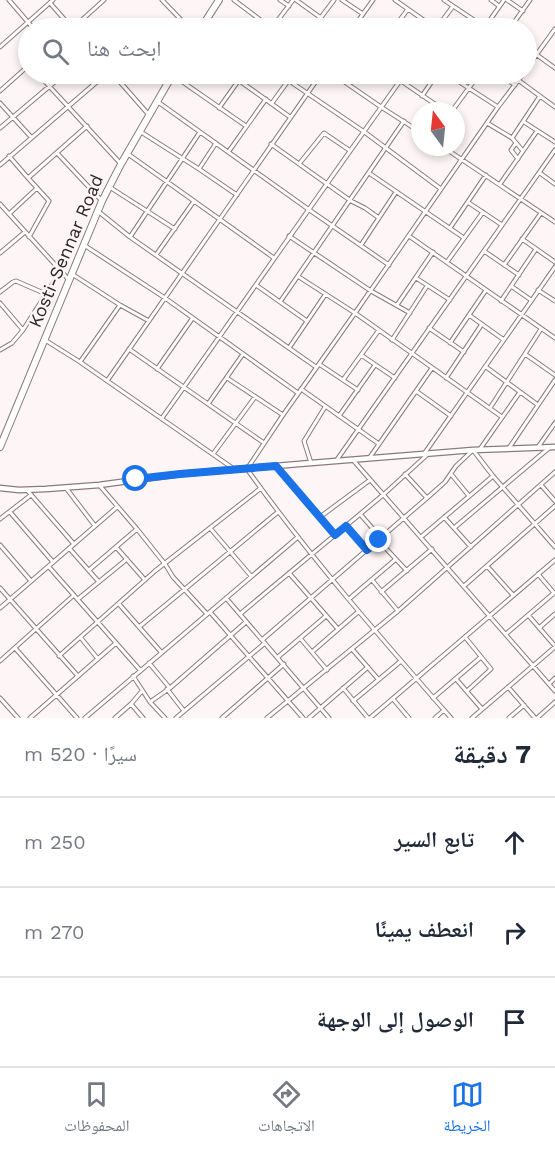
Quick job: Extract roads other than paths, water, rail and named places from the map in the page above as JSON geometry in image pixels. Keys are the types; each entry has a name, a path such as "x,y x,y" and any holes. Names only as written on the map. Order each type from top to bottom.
{"highway":[{"path":"208,18 219,0"},
{"name":"Kosti-Sennar Road","path":"0,447 102,201 167,84"}],"street":[{"path":"9,0 24,18"},
{"path":"83,18 104,0"},
{"path":"162,0 179,18"},
{"path":"234,0 258,18"},
{"path":"280,0 288,6"},
{"path":"279,18 295,0 321,18 334,0"},
{"path":"342,0 363,14"},
{"path":"360,18 373,0"},
{"path":"395,0 422,18"},
{"path":"444,0 452,3 472,18"},
{"path":"491,0 500,6"},
{"path":"492,18 506,0 522,11"},
{"path":"517,18 530,0"},
{"path":"33,18 52,1 65,18"},
{"path":"444,18 452,3"},
{"path":"401,18 408,9"},
{"path":"555,29 537,55 555,69"},
{"path":"0,47 18,32"},
{"path":"0,90 18,75"},
{"path":"0,128 52,84"},
{"path":"0,165 94,84"},
{"path":"122,84 149,115"},
{"path":"187,84 246,126"},
{"path":"219,108 235,84"},
{"path":"245,84 291,117"},
{"path":"272,104 287,84"},
{"path":"294,84 363,131 441,189"},
{"path":"107,381 314,84"},
{"path":"348,84 411,126"},
{"path":"162,418 397,84"},
{"path":"406,84 431,102"},
{"path":"422,96 430,84"},
{"path":"463,84 498,107"},
{"path":"459,102 472,84"},
{"path":"524,84 555,107"},
{"path":"247,469 515,85"},
{"path":"50,86 121,164"},
{"path":"512,138 540,96"},
{"path":"229,151 266,99"},
{"path":"157,101 389,265"},
{"path":"0,103 31,137"},
{"path":"280,303 404,122"},
{"path":"524,122 555,142"},
{"path":"487,123 512,138 524,151"},
{"path":"28,178 87,126"},
{"path":"500,184 537,130"},
{"path":"139,131 237,195"},
{"path":"130,237 200,132"},
{"path":"299,164 324,133 349,150"},
{"path":"516,143 511,150 518,159"},
{"path":"199,169 216,144"},
{"path":"271,144 326,184 379,218"},
{"path":"336,461 555,150"},
{"path":"57,153 102,201"},
{"path":"127,153 274,258"},
{"path":"9,156 49,202 29,237"},
{"path":"456,156 555,221"},
{"path":"539,172 555,184"},
{"path":"369,173 464,238"},
{"path":"450,228 486,175"},
{"path":"109,187 175,229"},
{"path":"0,216 37,188"},
{"path":"361,245 396,192"},
{"path":"156,255 194,201"},
{"path":"468,202 502,225"},
{"path":"0,204 60,271 149,321"},
{"path":"98,211 130,237 289,348 358,390"},
{"path":"447,262 483,212"},
{"path":"504,265 541,212"},
{"path":"0,253 25,232"},
{"path":"290,236 371,291 410,313"},
{"path":"409,236 555,338"},
{"path":"240,614 360,514 426,454 555,264 522,239"},
{"path":"84,245 379,444"},
{"path":"501,301 536,249"},
{"path":"484,251 519,275"},
{"path":"397,305 433,252"},
{"path":"0,350 12,343 23,330 60,271"},
{"path":"298,277 356,314 502,417"},
{"path":"416,278 450,300"},
{"path":"0,292 16,281 46,294"},
{"path":"256,285 307,321"},
{"path":"393,340 427,286"},
{"path":"511,286 531,300"},
{"path":"450,343 486,290"},
{"path":"538,290 555,302"},
{"path":"289,348 325,295"},
{"path":"0,303 23,330"},
{"path":"80,362 120,305"},
{"path":"469,315 504,340"},
{"path":"157,369 193,318"},
{"path":"446,378 482,324"},
{"path":"429,328 464,352"},
{"path":"490,408 541,329"},
{"path":"343,380 379,330"},
{"path":"45,339 235,470"},
{"path":"129,349 264,443"},
{"path":"208,404 243,354"},
{"path":"525,354 555,375"},
{"path":"361,355 395,378"},
{"path":"339,416 375,365"},
{"path":"486,367 538,405"},
{"path":"369,459 432,368"},
{"path":"227,378 283,415"},
{"path":"509,448 555,380"},
{"path":"416,391 451,416"},
{"path":"480,449 520,392"},
{"path":"213,454 255,397"},
{"path":"311,463 303,441 326,407"},
{"path":"538,447 555,423"},
{"path":"0,488 29,493 180,474 480,449 552,447"},
{"path":"454,528 552,447"},
{"path":"176,718 250,656 311,598 405,519 445,482 473,450"},
{"path":"473,450 555,548"},
{"path":"353,460 555,692"},
{"path":"276,466 335,535"},
{"path":"247,469 278,512 358,611 451,718"},
{"path":"267,718 398,611 555,472"},
{"path":"405,474 427,498"},
{"path":"451,474 469,496"},
{"path":"421,537 493,476"},
{"path":"320,517 370,480"},
{"path":"99,485 137,529 173,577 231,635 303,718"},
{"path":"541,485 555,501"},
{"path":"66,488 95,526"},
{"path":"59,656 145,580 261,488"},
{"path":"0,519 29,493"},
{"path":"29,493 74,544"},
{"path":"464,586 555,506"},
{"path":"0,608 117,507"},
{"path":"10,512 53,562"},
{"path":"139,627 278,512"},
{"path":"360,514 406,571"},
{"path":"444,517 471,547"},
{"path":"346,526 367,550"},
{"path":"210,528 251,576"},
{"path":"89,570 137,529"},
{"path":"87,717 298,537"},
{"path":"0,545 31,581"},
{"path":"116,547 145,580"},
{"path":"69,548 99,582"},
{"path":"381,592 432,549"},
{"path":"78,599 127,559"},
{"path":"349,599 396,559"},
{"path":"343,688 369,718 555,560"},
{"path":"487,566 513,596"},
{"path":"49,567 140,670"},
{"path":"289,573 338,629"},
{"path":"506,634 555,594 538,574"},
{"path":"371,579 398,611"},
{"path":"0,588 78,676"},
{"path":"0,661 74,595"},
{"path":"226,598 329,718"},
{"path":"119,604 161,652"},
{"path":"312,652 358,611"},
{"path":"539,628 555,614"},
{"path":"472,718 555,646 528,615"},
{"path":"278,657 326,616"},
{"path":"150,702 246,622"},
{"path":"465,637 491,670 467,691"},
{"path":"81,638 98,659"},
{"path":"300,638 327,670"},
{"path":"30,718 116,643"},
{"path":"15,648 77,718"},
{"path":"352,649 378,679"},
{"path":"551,650 555,655"},
{"path":"433,698 481,657"},
{"path":"353,700 401,661"},
{"path":"148,663 184,711"},
{"path":"223,718 284,664"},
{"path":"309,718 368,667"},
{"path":"133,676 150,702 165,718"},
{"path":"549,684 555,678"},
{"path":"456,679 482,709"},
{"path":"508,687 536,718 555,702"},
{"path":"115,718 142,690"},
{"path":"0,698 18,718"},
{"path":"393,699 409,718"},
{"path":"0,706 4,703"},
{"path":"131,704 143,718"},
{"path":"510,718 524,705"},
{"path":"435,718 444,710"},
{"path":"158,718 162,714"}]}
